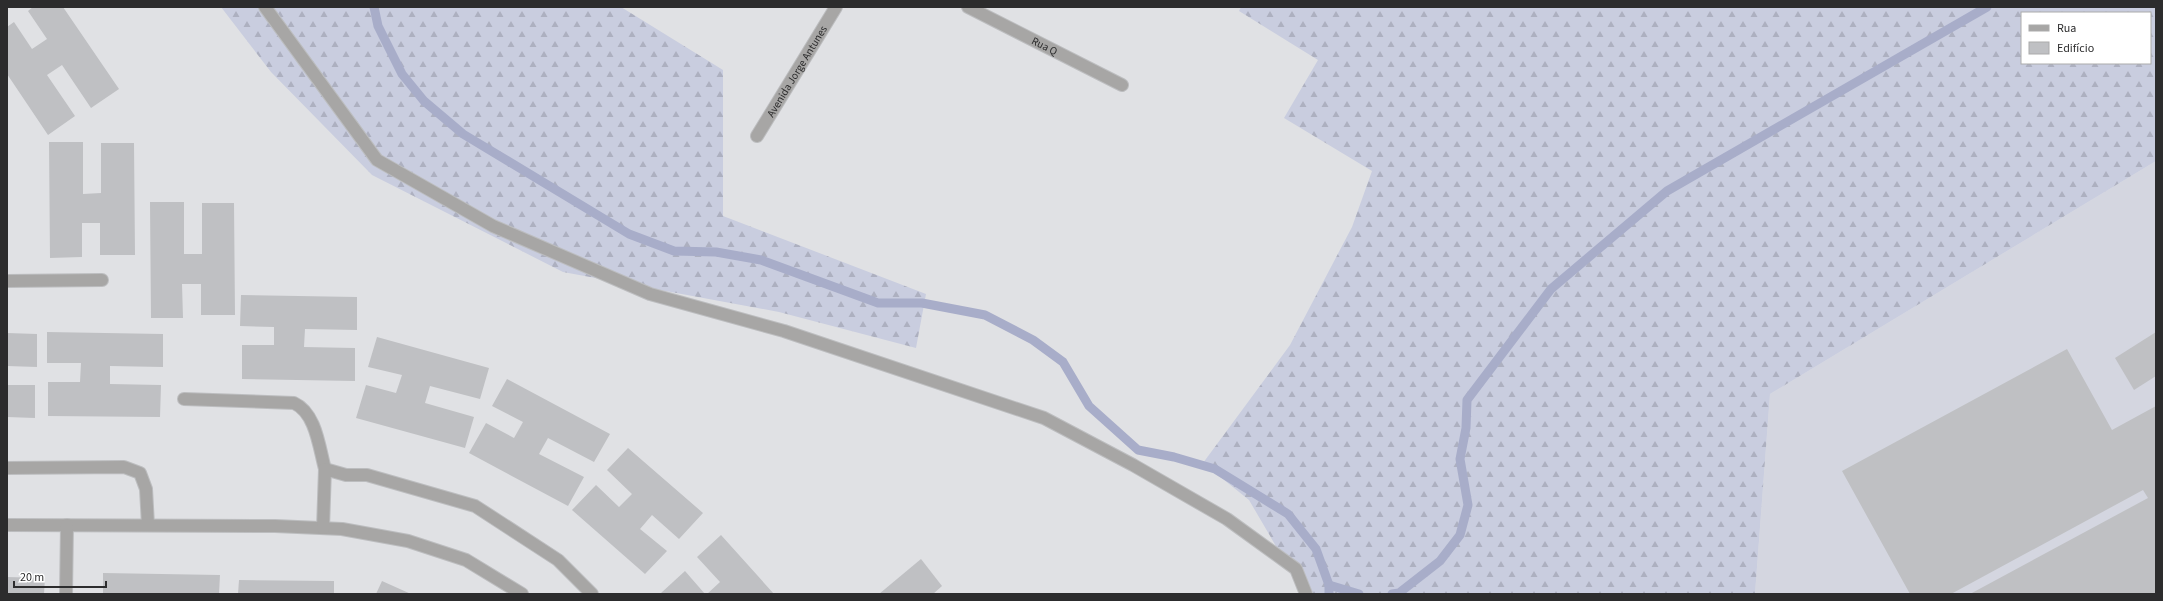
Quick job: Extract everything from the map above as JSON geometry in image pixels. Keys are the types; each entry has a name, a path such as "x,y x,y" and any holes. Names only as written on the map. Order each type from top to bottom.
{"street":[{"path":"265,7 377,160 493,226 650,294 784,331 1044,418 1133,465 1227,518 1296,569 1306,594"},
{"name":"Avenida Jorge Antunes","path":"757,136 836,7"},
{"name":"Rua Q","path":"968,7 1122,85"},
{"path":"7,282 102,280"},
{"path":"184,399 294,403 303,407 309,416 317,437 325,469 323,528"},
{"path":"7,468 124,467 140,473 146,490 148,525"},
{"path":"325,469 346,475 366,475 475,506 558,560 592,594"},
{"path":"7,525 148,525 342,529 408,541 466,560 522,594"},
{"path":"66,594 67,525"}],"shaded area":[{"path":"2156,161 2156,594 1755,594 1770,394"}],"green space":[{"path":"221,7 621,7 723,70 723,216 926,294 916,348 779,312 563,272 372,175 271,72"},
{"path":"1241,7 2156,7 2156,161 1770,394 1755,594 1304,594 1249,500 1203,463 1290,345 1352,227 1372,171 1284,118 1318,60 1239,11"}],"building":[{"path":"33,7 63,7 119,89 91,108 62,65 47,75 75,116 48,135 7,74 7,27 14,22 32,49 47,39 28,11"},
{"path":"49,142 83,142 83,194 101,193 101,143 134,143 135,255 100,255 100,223 82,223 82,257 50,258"},
{"path":"150,202 184,202 184,254 202,254 202,203 234,203 235,315 201,315 201,284 182,284 183,318 151,318"},
{"path":"241,295 357,297 357,330 305,329 304,347 355,348 355,381 242,379 242,345 274,345 274,327 240,326"},
{"path":"47,332 163,334 163,367 110,366 110,384 161,385 160,417 48,416 48,382 80,382 81,363 47,363"},
{"path":"2156,332 2156,376 2134,390 2115,358"},
{"path":"7,333 37,334 37,367 7,366"},
{"path":"377,337 489,368 480,399 430,386 425,403 474,417 465,448 356,418 366,385 396,393 402,375 368,367"},
{"path":"2067,349 2112,430 2156,406 2156,594 1970,594 2148,498 2143,490 1951,594 1910,594 1842,471"},
{"path":"507,379 610,434 594,462 548,438 539,454 584,477 568,506 469,453 486,423 514,438 523,422 492,406"},
{"path":"7,385 35,385 35,418 7,417"},
{"path":"628,448 703,513 679,539 652,515 640,529 667,551 645,574 572,510 596,485 619,507 632,494 607,470"},
{"path":"721,535 774,594 707,594 720,582 697,557"},
{"path":"921,559 942,586 933,594 879,594"},
{"path":"685,571 705,594 661,593"},
{"path":"103,573 220,575 219,594 103,594"},
{"path":"7,577 45,578 44,594 7,594"},
{"path":"239,580 334,581 334,594 238,594"},
{"path":"382,581 411,594 376,594"}],"waterway":[{"path":"374,7 378,26 402,74 424,101 463,134 629,234 674,251 716,252 761,260 878,303 922,303 985,315 1033,340 1063,362 1089,406 1138,450 1174,457 1215,469 1288,514 1316,549 1329,585 1329,594"},
{"path":"1392,594 1399,593 1440,561 1460,535 1468,505 1460,459 1466,428 1467,400 1551,289 1667,191 1987,7"},
{"path":"1329,585 1359,594"}]}
